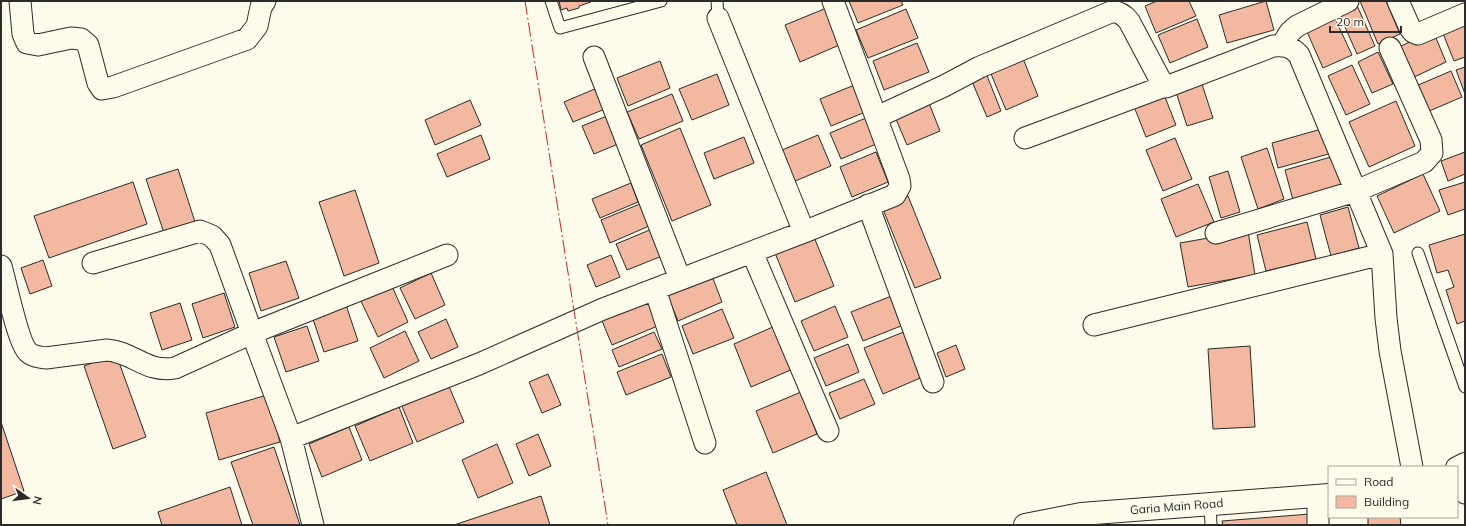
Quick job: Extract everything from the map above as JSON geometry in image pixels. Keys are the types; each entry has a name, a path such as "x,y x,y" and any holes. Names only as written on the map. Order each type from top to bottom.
{"main road":[{"name":"Garia Main Road","path":"1025,525 1081,514 1324,496"}],"street":[{"path":"20,1 24,34 27,43 38,45 71,38 81,39 88,45 98,83 102,88 113,87 247,39 257,26 261,7 264,1"},
{"path":"291,438 479,364 655,289 804,232 895,195 900,186 899,179 833,1"},
{"path":"1282,45 1290,32 1297,26 1348,1"},
{"path":"1398,1 1410,28 1413,32 1418,34 1465,14"},
{"path":"718,10 804,232"},
{"path":"877,117 944,86 980,67 1111,12 1121,14 1129,21 1165,86"},
{"path":"1025,138 1273,46 1282,45 1291,48 1298,55 1382,254 1386,318 1390,351 1412,466"},
{"path":"1216,233 1356,191 1424,162 1432,153 1431,140 1390,48"},
{"path":"594,58 680,279"},
{"path":"868,205 933,382"},
{"path":"93,263 200,231 212,236 220,245 291,438 313,525"},
{"path":"752,252 828,431"},
{"path":"1094,325 1382,254"},
{"path":"1,266 20,338 29,353 46,358 107,350 115,351 148,366 159,369 167,369 175,368 252,333 446,255"},
{"path":"655,289 705,443"},
{"path":"1458,471 1465,493"},
{"path":"1318,525 1324,496"}],"lane":[{"path":"551,1 560,28 661,1"},
{"path":"1418,254 1465,387"},
{"path":"1210,504 1211,525"}],"building":[{"path":"559,1 591,2 579,6 579,8 568,11 567,8 561,10"},
{"path":"849,1 901,1 903,5 858,23"},
{"path":"1157,1 1189,1 1196,16 1156,33 1145,6"},
{"path":"1266,1 1274,30 1227,43 1219,15"},
{"path":"1355,1 1375,46 1357,54 1337,9"},
{"path":"1360,1 1386,1 1400,34 1378,44"},
{"path":"829,7 844,43 800,62 785,25"},
{"path":"906,9 918,38 868,58 856,30"},
{"path":"1332,12 1352,55 1323,68 1304,25"},
{"path":"1197,19 1208,47 1170,63 1158,35"},
{"path":"1465,23 1465,57 1454,61 1442,31"},
{"path":"1433,31 1446,62 1412,78 1399,47"},
{"path":"917,43 929,72 884,90 873,61"},
{"path":"1378,52 1393,84 1372,93 1358,62"},
{"path":"1022,56 1038,96 1006,110 989,69"},
{"path":"660,61 670,88 628,106 617,78"},
{"path":"1352,65 1370,104 1346,115 1328,76"},
{"path":"1465,67 1465,94 1456,70"},
{"path":"1451,71 1462,97 1427,112 1416,86"},
{"path":"986,73 1001,111 987,117 971,79"},
{"path":"717,74 729,105 692,120 679,89"},
{"path":"1200,78 1213,118 1187,126 1174,86"},
{"path":"857,84 868,111 831,126 820,99"},
{"path":"597,88 605,109 573,122 564,102"},
{"path":"1163,92 1176,125 1146,137 1133,104"},
{"path":"672,94 683,121 639,139 627,112"},
{"path":"927,98 940,131 907,145 893,112"},
{"path":"470,100 481,125 435,145 425,120"},
{"path":"1396,101 1415,146 1369,167 1349,122"},
{"path":"873,115 883,141 841,159 830,133"},
{"path":"607,116 618,144 594,154 582,126"},
{"path":"680,128 711,205 672,221 641,145"},
{"path":"1325,128 1332,153 1278,168 1272,143"},
{"path":"481,135 490,159 447,177 437,154"},
{"path":"818,135 831,166 788,184 775,153"},
{"path":"744,137 754,163 714,179 704,153"},
{"path":"1175,138 1192,179 1163,191 1146,150"},
{"path":"1267,148 1284,199 1258,209 1241,157"},
{"path":"876,152 888,182 852,197 840,167"},
{"path":"1465,152 1465,174 1448,181 1441,161"},
{"path":"1338,155 1346,185 1293,200 1285,170"},
{"path":"178,169 195,222 164,233 146,179"},
{"path":"1228,171 1240,212 1221,218 1209,177"},
{"path":"1423,174 1440,211 1394,233 1377,196"},
{"path":"133,182 147,224 49,258 34,216"},
{"path":"1465,182 1465,209 1448,215 1439,190"},
{"path":"631,183 638,202 600,218 592,199"},
{"path":"1198,184 1214,222 1176,237 1161,199"},
{"path":"355,190 379,263 344,276 319,202"},
{"path":"908,196 941,278 915,288 882,207"},
{"path":"640,204 649,226 610,243 601,220"},
{"path":"1348,207 1359,248 1331,256 1320,215"},
{"path":"1307,222 1316,259 1266,271 1257,235"},
{"path":"652,229 662,256 627,270 616,244"},
{"path":"1248,231 1255,275 1188,287 1180,243"},
{"path":"1465,234 1465,321 1457,324 1446,290 1454,287 1448,270 1437,273 1429,245"},
{"path":"814,237 834,286 795,302 775,253"},
{"path":"611,255 620,277 596,287 587,265"},
{"path":"43,260 52,286 30,294 21,268"},
{"path":"286,261 299,298 261,311 249,273"},
{"path":"431,273 445,305 415,319 400,288"},
{"path":"712,276 722,302 678,321 667,294"},
{"path":"391,284 408,322 378,337 360,299"},
{"path":"224,293 235,327 203,338 192,304"},
{"path":"894,295 906,324 863,341 851,312"},
{"path":"648,296 660,325 612,345 600,316"},
{"path":"180,303 192,340 162,350 150,313"},
{"path":"346,305 358,341 324,352 312,316"},
{"path":"835,306 848,337 814,351 801,321"},
{"path":"722,309 734,338 693,354 682,326"},
{"path":"446,319 458,347 431,359 418,332"},
{"path":"307,326 319,361 286,372 274,337"},
{"path":"775,326 793,369 751,387 734,344"},
{"path":"405,331 419,361 384,378 370,348"},
{"path":"906,331 925,376 883,394 864,348"},
{"path":"654,332 662,349 619,367 612,350"},
{"path":"848,344 859,372 826,386 814,358"},
{"path":"956,345 965,369 946,377 937,353"},
{"path":"1250,346 1255,427 1213,429 1208,349"},
{"path":"116,354 146,437 113,449 84,366"},
{"path":"662,354 671,377 626,395 617,372"},
{"path":"548,374 561,405 542,413 529,382"},
{"path":"864,379 875,404 840,419 829,393"},
{"path":"448,384 464,422 417,442 401,404"},
{"path":"801,392 817,434 773,453 756,411"},
{"path":"267,395 280,442 219,460 206,413"},
{"path":"399,407 413,443 370,461 355,426"},
{"path":"1,422 24,491 1,499"},
{"path":"349,427 362,460 322,477 309,444"},
{"path":"538,434 551,466 529,476 516,444"},
{"path":"497,444 513,483 478,498 462,460"},
{"path":"274,447 300,525 253,525 231,462"},
{"path":"766,472 787,525 737,525 723,490"},
{"path":"230,487 242,525 162,525 158,512"},
{"path":"541,496 550,525 454,525"},
{"path":"1310,514 1311,525 1223,525 1222,521"},
{"path":"1368,518 1400,518 1401,525 1368,525"}],"power":[{"path":"525,1 608,525"}]}
